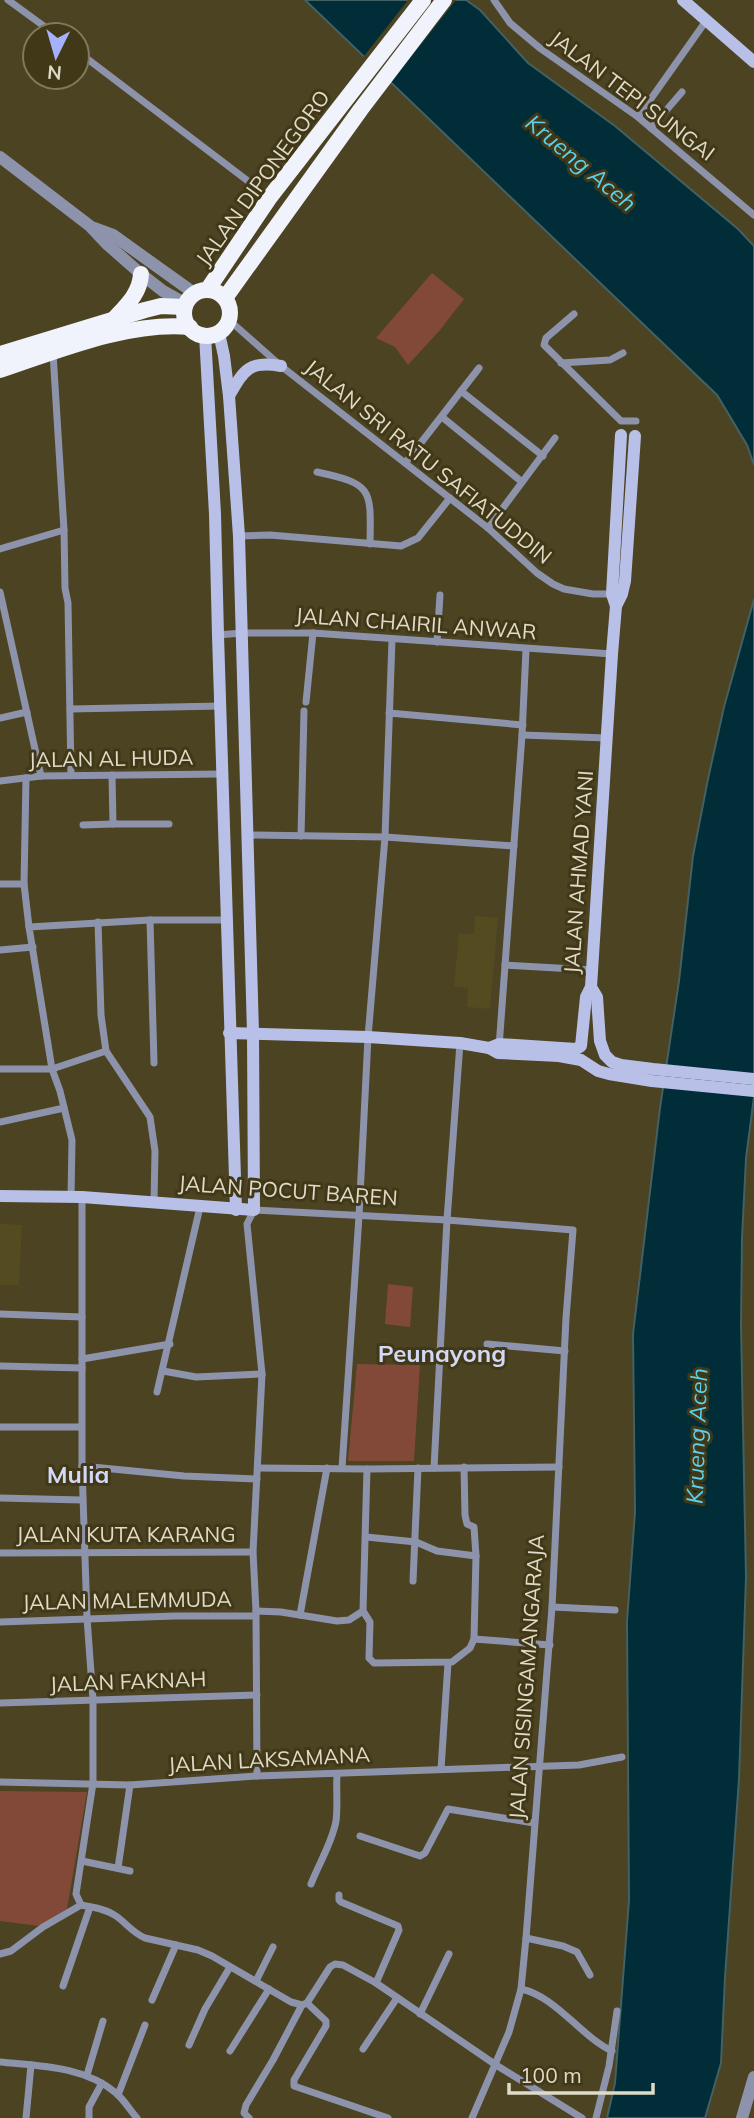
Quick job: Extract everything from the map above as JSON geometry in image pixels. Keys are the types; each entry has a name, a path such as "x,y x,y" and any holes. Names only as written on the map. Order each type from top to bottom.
{"highway":[{"name":"JALAN DIPONEGORO","path":"193,299 423,0"},
{"path":"225,298 363,106 444,0"},
{"path":"113,320 137,292 141,274"},
{"path":"0,354 217,292 225,298 230,309 217,329 196,333 190,327 185,318 193,299"},
{"path":"0,370 139,329 190,327"}],"main road":[{"path":"683,0 754,62"},
{"path":"350,95 363,106"},
{"path":"217,329 225,356 239,536 253,1033 254,1210"},
{"path":"217,329 215,514 236,1210"},
{"path":"229,396 250,368 265,363 281,366"},
{"name":"JALAN AHMAD YANI","path":"495,1048 580,1047 586,997 592,987 617,598 621,435"},
{"path":"617,598 625,581 635,436"},
{"path":"619,471 633,472"},
{"path":"592,987 597,997 598,1031 605,1055 617,1064 652,1075 754,1091"},
{"path":"229,1033 460,1043 581,1060 598,1071 609,1074 754,1079"},
{"name":"JALAN POCUT BAREN","path":"0,1196 76,1197 254,1210"}],"street":[{"path":"8,0 36,21"},
{"name":"JALAN TEPI SUNGAI","path":"494,0 510,23 541,49 638,117 754,215"},
{"path":"638,117 706,21"},
{"path":"91,62 270,197"},
{"path":"651,128 682,92"},
{"path":"0,157 90,226 107,245 163,291 193,299"},
{"path":"90,226 113,235 193,299"},
{"path":"574,314 544,345 621,421 636,421"},
{"name":"JALAN SRI RATU SAFIATUDDIN","path":"217,329 281,366 406,462 553,584 564,589 617,598"},
{"path":"561,363 610,360 624,353"},
{"path":"52,354 68,603 71,775"},
{"path":"406,462 479,368"},
{"path":"461,391 542,456"},
{"path":"442,417 522,482"},
{"path":"488,528 555,438"},
{"path":"317,472 345,478 361,487 367,495 370,503 370,544"},
{"path":"239,536 270,535 401,546 414,541 450,498"},
{"path":"0,549 64,530"},
{"path":"0,592 41,776"},
{"path":"437,642 440,595"},
{"path":"306,702 313,633"},
{"name":"JALAN CHAIRIL ANWAR","path":"218,635 313,633 612,654"},
{"path":"342,1468 368,1037 385,837 392,639"},
{"path":"495,1048 505,965 526,650"},
{"path":"70,709 221,706"},
{"path":"302,836 304,711"},
{"path":"0,718 27,712"},
{"path":"389,713 523,725"},
{"path":"522,735 607,738"},
{"name":"JALAN AL HUDA","path":"0,781 71,775 222,774"},
{"path":"112,775 113,824"},
{"path":"26,778 24,884 52,1069 72,1140 80,1265 82,1500 86,1618 93,1700 93,1783 76,1894 81,1905"},
{"path":"83,825 169,824"},
{"path":"246,835 385,837 514,846"},
{"path":"0,884 24,884"},
{"path":"29,927 150,920 226,920"},
{"path":"150,920 154,1062"},
{"path":"98,922 101,1016 106,1051 150,1116 155,1151 155,1202"},
{"path":"0,950 33,947"},
{"path":"505,965 592,970"},
{"path":"434,1468 447,1220 460,1043"},
{"path":"0,1069 52,1069 106,1051"},
{"path":"0,1122 64,1108"},
{"path":"158,1392 200,1207"},
{"path":"236,1210 247,1224"},
{"path":"254,1210 247,1224 262,1374 253,1552 257,1776"},
{"name":"JALAN POCUT BAREN","path":"254,1210 573,1230"},
{"name":"JALAN SISINGAMANGARAJA","path":"472,2118 509,2032 521,1989 550,1645 573,1230"},
{"path":"0,1314 82,1317"},
{"path":"82,1359 170,1344"},
{"path":"487,1344 565,1351"},
{"path":"0,1366 82,1368"},
{"path":"163,1371 196,1377 262,1374"},
{"path":"0,1427 81,1427"},
{"path":"82,1466 184,1476 257,1479"},
{"path":"258,1468 559,1466"},
{"path":"367,1469 363,1611 370,1622 369,1658 372,1663 448,1663 460,1658 470,1648 474,1639 476,1556 474,1527 467,1524 465,1516 464,1467"},
{"path":"300,1615 327,1468"},
{"path":"413,1581 418,1468"},
{"path":"0,1498 82,1500"},
{"path":"366,1537 416,1542 437,1551 476,1556"},
{"name":"JALAN KUTA KARANG","path":"0,1553 253,1552"},
{"path":"552,1607 615,1610"},
{"name":"JALAN MALEMMUDA","path":"0,1622 255,1613 300,1615 337,1621 349,1620 363,1611"},
{"path":"474,1639 550,1645"},
{"path":"441,1769 448,1663"},
{"name":"JALAN FAKNAH","path":"0,1703 257,1696"},
{"name":"JALAN LAKSAMANA","path":"0,1782 130,1785 257,1776 579,1765 622,1757"},
{"path":"311,1884 327,1851 336,1820 337,1775"},
{"path":"118,1868 130,1785"},
{"path":"360,1836 420,1856 425,1853 447,1809 534,1822"},
{"path":"82,1861 130,1871"},
{"path":"339,1895 338,1900 341,1902 398,1926 399,1930 376,1983"},
{"path":"0,1954 11,1951 43,1927 81,1905 116,1915 138,1935 198,1950 291,2002 304,2004 326,2021 326,2026 294,2080 294,2086 388,2118"},
{"path":"63,1986 90,1907"},
{"path":"526,1938 564,1946 577,1952 590,1975"},
{"path":"152,2000 176,1945"},
{"path":"256,1981 274,1947"},
{"path":"420,2014 449,1954"},
{"path":"249,2118 244,2113 246,2105 304,2004 330,1967 335,1964 343,1965 376,1983 496,2065 582,2118"},
{"path":"189,2045 205,2009 230,1967"},
{"path":"230,2051 269,1989"},
{"path":"521,1989 537,1993 599,2045 612,2051"},
{"path":"363,2049 397,1998"},
{"path":"596,2118 612,2051 617,2011"},
{"path":"87,2075 103,2021"},
{"path":"118,2095 145,2025"},
{"path":"0,2062 87,2075 118,2095 137,2118"},
{"path":"26,2118 32,2065"},
{"path":"742,2118 751,2103 754,2077"},
{"path":"89,2118 89,2107 102,2083"}],"shaded area":[{"path":"432,273 464,299 408,365 395,347 376,338"},
{"path":"475,916 498,918 490,1009 467,1007 468,988 454,986 459,933 474,934"},
{"path":"0,1224 22,1225 19,1285 0,1285"},
{"path":"388,1284 413,1287 410,1327 385,1324"},
{"path":"357,1364 420,1365 414,1461 348,1461"},
{"path":"0,1791 87,1792 67,1909 39,1926 0,1921"}],"water":[{"name":"Krueng Aceh","path":"305,0 466,0 480,10 528,63 615,126 738,229 754,246 754,465 747,445 717,395"},
{"name":"Krueng Aceh","path":"754,599 754,1097 746,1158 741,1326 746,1577 739,1779 721,2063 705,2118 607,2118 615,2083 629,1900 627,1621 635,1512 633,1334 693,856 724,707"}],"pier":[{"path":"408,0 456,0 388,86 361,60"}],"district":[{"name":"Peunayong","path":"442,1354"},
{"name":"Mulia","path":"78,1475"}]}
